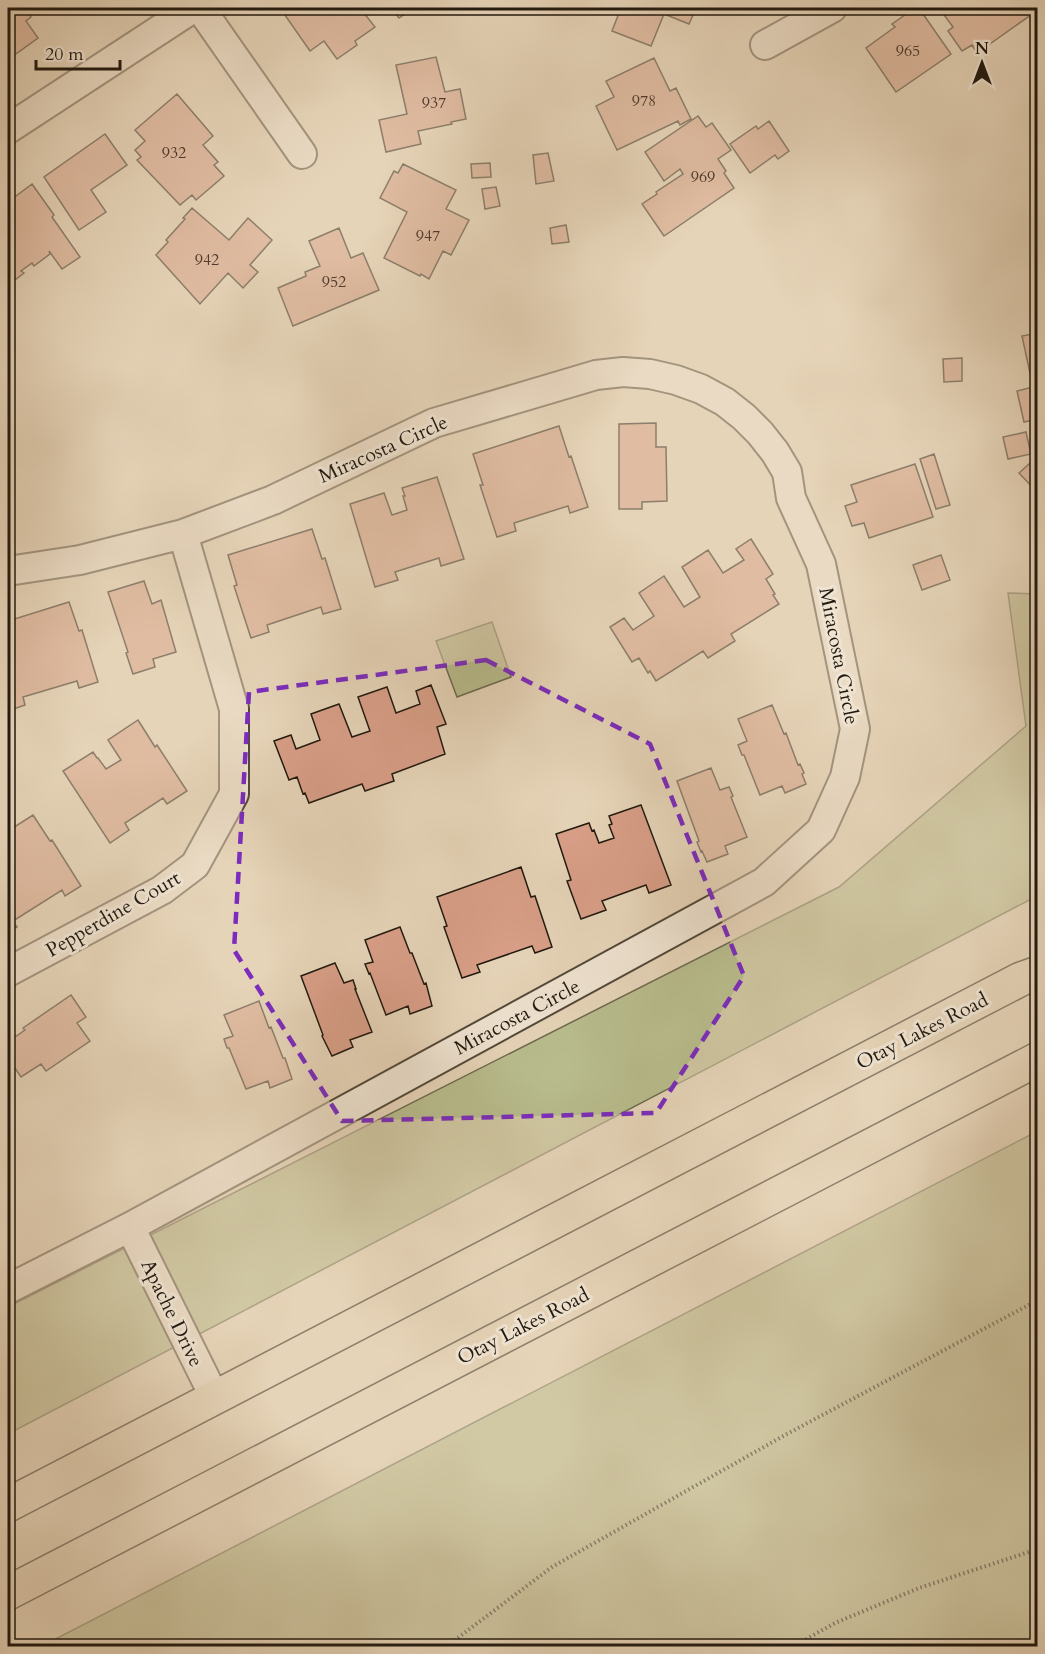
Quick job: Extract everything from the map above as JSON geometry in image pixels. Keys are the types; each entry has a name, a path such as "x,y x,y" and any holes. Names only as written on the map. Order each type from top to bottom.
{"main road":[{"name":"Otay Lakes Road","path":"8,1505 1021,979 1038,973"},
{"name":"Otay Lakes Road","path":"8,1593 1038,1059"}],"street":[{"path":"8,129 193,8"},
{"path":"200,8 302,154"},
{"path":"765,45 832,8"},
{"name":"Miracosta Circle","path":"8,571 80,560 183,534 273,500 434,423 596,375 623,372 650,374 701,389 725,402 760,433 787,472 791,498 822,564 855,729 844,777 821,830 764,882 130,1227 8,1289"},
{"name":"Pepperdine Court","path":"8,972 162,890 195,865 234,794 234,709 183,534"},
{"name":"Apache Drive","path":"130,1227 215,1398"}],"path":[{"path":"447,1647 552,1567 785,1435 1038,1300"},
{"path":"794,1647 835,1623 919,1588 1038,1549"}],"highlighted area":[{"path":"486,660 650,744 744,976 656,1113 342,1121 234,950 249,692"}],"green space":[{"path":"1008,593 1037,594 1037,896 8,1434 8,1307 839,887 1026,726"},
{"path":"492,622 511,677 457,697 436,641"},
{"path":"1037,1132 1037,1646 42,1646 1032,1134"}],"building":[{"path":"8,8 24,8 31,17 26,21 38,38 13,56 8,49"},
{"path":"280,8 360,8 375,27 355,41 357,45 337,59 324,41 310,51"},
{"path":"391,8 414,8 399,18"},
{"path":"621,8 693,8 690,14 693,15 689,24 664,14 651,46 612,31"},
{"path":"915,8 922,8 925,12 923,14 951,54 896,92 866,48 895,27 892,24"},
{"path":"939,8 1037,8 1038,10 977,53 972,45 962,51 948,31 953,27"},
{"path":"436,57 445,92 460,89 466,119 418,131 421,144 386,152 379,120 407,114 396,65"},
{"path":"654,58 670,91 676,88 691,119 680,125 678,121 617,150 596,106 614,97 606,81"},
{"path":"177,94 213,136 203,145 218,162 214,165 224,176 196,200 192,195 180,205 137,160 141,157 135,150 145,141 135,130"},
{"path":"698,116 706,127 712,123 731,150 718,159 734,188 664,236 642,204 683,174 680,169 664,181 645,152"},
{"path":"769,121 789,151 778,159 775,155 750,173 730,144 756,126 758,129"},
{"path":"105,134 127,165 91,190 106,212 79,230 44,177"},
{"path":"548,153 554,181 536,184 533,155"},
{"path":"490,163 491,177 472,178 471,164"},
{"path":"403,164 456,190 446,209 469,220 451,255 443,251 429,279 384,258 407,212 380,198 394,171 398,173"},
{"path":"32,184 80,257 62,269 49,251 50,254 34,266 32,263 21,271 24,273 15,280 13,277 8,281 8,202"},
{"path":"496,187 500,206 485,209 482,189"},
{"path":"192,208 229,240 248,218 272,240 250,265 258,272 243,288 228,273 200,304 156,255"},
{"path":"566,225 569,242 552,244 550,228"},
{"path":"339,228 351,258 363,253 379,290 293,326 278,288 306,276 305,272 320,266 309,241"},
{"path":"1038,333 1038,419 1024,422 1017,391 1033,387 1022,336"},
{"path":"962,358 962,381 944,382 943,359"},
{"path":"656,423 656,447 666,447 667,501 642,502 642,509 619,509 619,424"},
{"path":"559,426 588,507 570,513 568,506 514,523 516,531 497,537 480,485 483,485 473,454"},
{"path":"1026,432 1031,454 1008,459 1003,437"},
{"path":"934,454 950,505 936,509 920,459"},
{"path":"1038,456 1038,493 1019,473"},
{"path":"915,464 933,517 869,538 864,523 852,526 845,506 857,502 851,485"},
{"path":"437,477 464,559 441,566 439,558 395,572 398,580 375,587 350,504 384,493 392,515 407,510 402,488"},
{"path":"312,529 322,559 325,558 341,609 323,614 321,607 267,625 269,632 251,638 234,586 237,585 228,555"},
{"path":"751,539 773,574 766,579 779,604 731,634 735,641 708,658 703,651 656,681 639,658 632,662 610,627 624,618 633,630 654,616 639,593 664,576 684,607 700,597 682,567 708,550 723,573 744,560 736,549"},
{"path":"941,555 950,580 922,590 913,565"},
{"path":"144,581 152,604 161,600 176,652 153,659 155,667 133,674 108,592"},
{"path":"69,602 79,631 82,630 98,682 79,688 77,681 23,697 25,705 8,711 8,621"},
{"path":"431,685 446,724 437,727 445,754 392,774 394,781 365,791 362,784 309,803 297,777 289,780 274,741 291,735 296,749 320,740 311,714 339,704 352,737 370,731 358,697 387,687 396,713 420,704 416,691"},
{"path":"772,705 798,765 800,764 804,773 802,774 806,784 785,793 782,786 760,795 738,745 747,741 738,719"},
{"path":"138,720 187,791 167,804 163,798 125,823 129,830 110,843 63,771 93,752 106,769 121,760 108,740"},
{"path":"711,768 720,790 729,787 747,837 725,846 728,854 707,862 697,842 699,841 677,781"},
{"path":"641,805 671,885 649,893 646,885 602,901 606,910 581,919 567,881 571,880 556,834 589,823 599,843 614,838 609,825 612,824 609,816"},
{"path":"33,815 81,886 65,896 62,890 13,921 17,927 8,933 8,831"},
{"path":"521,867 531,897 535,896 552,947 535,953 532,946 477,965 480,972 462,978 444,927 447,926 437,897"},
{"path":"400,927 424,984 426,983 432,1006 410,1014 408,1006 386,1015 365,964 373,962 365,940"},
{"path":"335,963 344,983 353,980 372,1032 350,1040 353,1047 332,1056 322,1036 301,976"},
{"path":"71,995 86,1017 77,1023 90,1041 46,1071 41,1064 21,1077 8,1058 8,1042 25,1030 23,1028"},
{"path":"259,1001 292,1079 270,1088 268,1081 246,1089 224,1039 233,1036 224,1015"}]}
